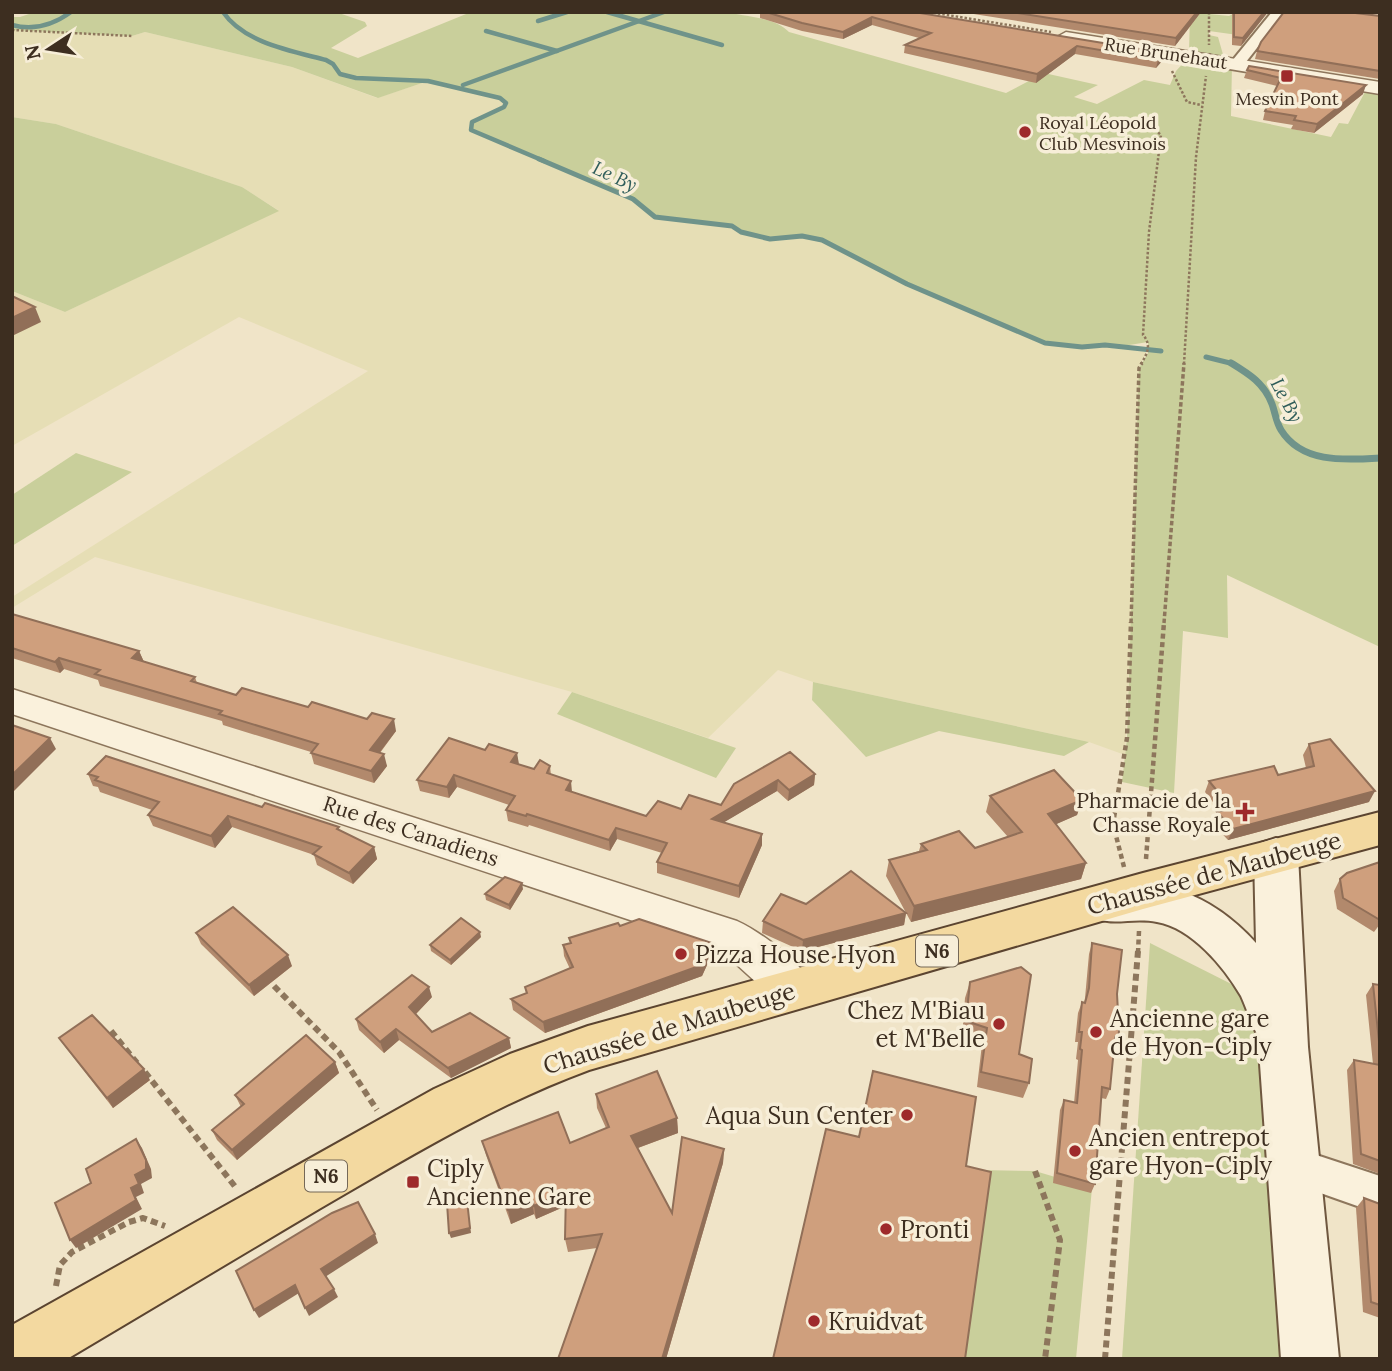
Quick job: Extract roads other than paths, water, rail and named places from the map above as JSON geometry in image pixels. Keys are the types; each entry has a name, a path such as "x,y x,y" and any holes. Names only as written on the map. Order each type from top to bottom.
{"main road":[{"name":"Chaussée de Maubeuge","path":"12,1358 452,1106 588,1048 1380,828"},
{"path":"1276,855 1283,1047 1310,1359"},
{"path":"1137,895 1181,911 1214,931 1233,949 1253,972 1269,1003 1283,1047"}],"street":[{"path":"1237,64 1279,12"},
{"name":"Rue Brunehaut","path":"1043,33 1380,88"},
{"name":"Rue des Canadiens","path":"12,701 722,933 740,942 794,990"},
{"path":"1292,1165 1380,1195"}],"waterway":[{"name":"Le By","path":"12,25 43,26 71,12"},
{"name":"Le By","path":"223,12 232,23 256,38 326,60 333,64 340,74 356,78 428,81 500,98 506,103 504,107 472,122 471,130 544,161"},
{"path":"538,21 567,12"},
{"path":"607,12 639,21"},
{"path":"639,21 664,12"},
{"path":"557,51 639,21"},
{"path":"639,21 722,45"},
{"path":"486,31 557,51"},
{"path":"463,85 557,51"},
{"name":"Le By","path":"539,159 633,199 655,217 732,226 741,232 770,239 802,236 822,240 907,284 1045,343 1082,347 1105,345 1161,351"},
{"name":"Le By","path":"1206,357 1232,363"},
{"name":"Le By","path":"1232,363 1260,385 1269,397 1281,430 1301,449 1326,458 1380,458"}],"place":[{"name":"Mesvin Pont","path":"1287,76"},
{"name":"Royal Léopold Club Mesvinois","path":"1025,132"},
{"name":"Pharmacie de la Chasse Royale","path":"1245,812"},
{"name":"Pizza House Hyon","path":"681,954"},
{"name":"Chez M'Biau et M'Belle","path":"999,1024"},
{"name":"Ancienne gare de Hyon-Ciply","path":"1096,1032"},
{"name":"Aqua Sun Center","path":"907,1115"},
{"name":"Ancien entrepot gare Hyon-Ciply","path":"1075,1151"},
{"name":"Ciply Ancienne Gare","path":"413,1182"},
{"name":"Pronti","path":"886,1229"},
{"name":"Kruidvat","path":"814,1321"}]}
